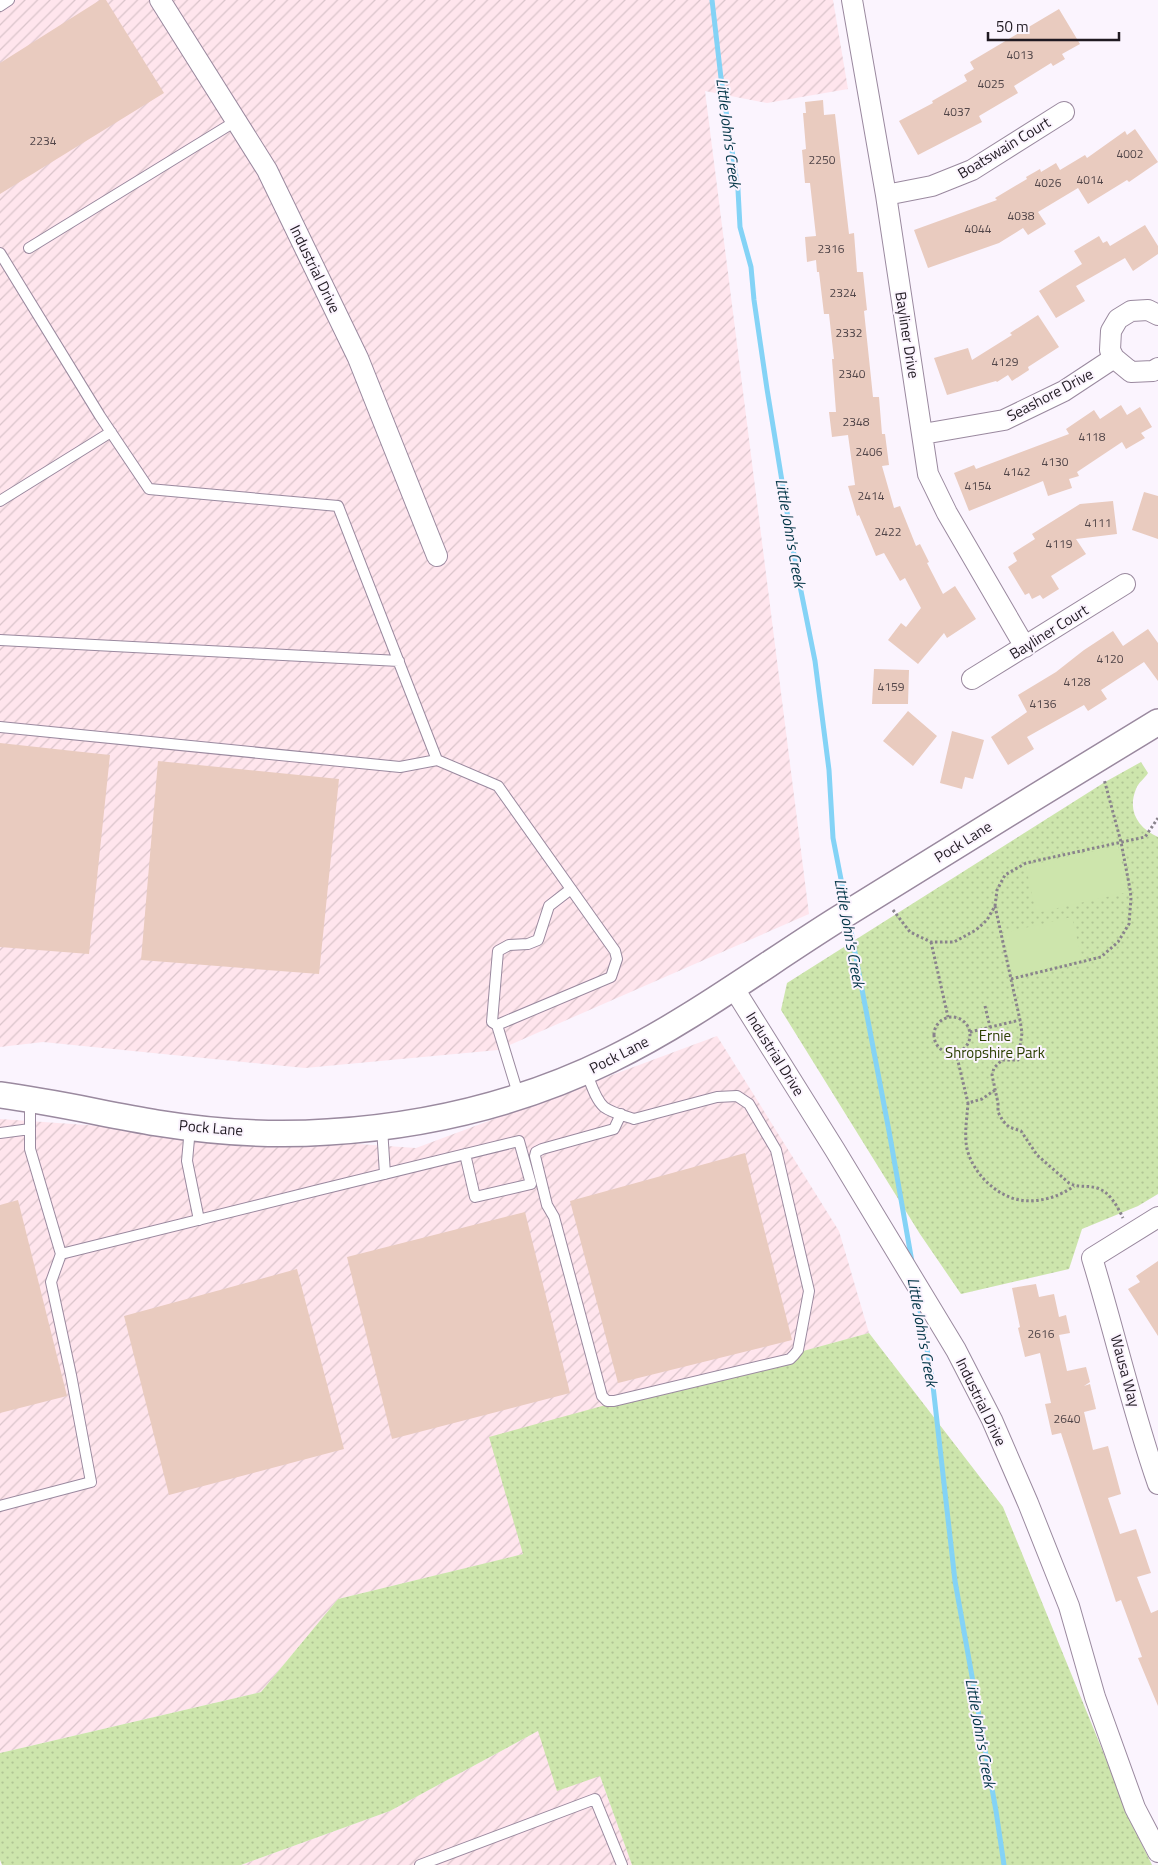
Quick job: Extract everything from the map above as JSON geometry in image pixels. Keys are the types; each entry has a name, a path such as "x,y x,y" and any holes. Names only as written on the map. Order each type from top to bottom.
{"street":[{"name":"Industrial Drive","path":"160,0 267,170 358,358 437,556"},
{"name":"Bayliner Drive","path":"852,0 886,195 928,474 936,493 1025,647"},
{"name":"Boatswain Court","path":"886,195 932,186 964,174 1064,112"},
{"path":"1158,315 1148,310 1131,311 1118,319 1110,331 1110,350 1114,358 1131,372 1153,372 1158,368"},
{"name":"Seashore Drive","path":"922,434 1004,420 1064,391 1114,358"},
{"name":"Bayliner Court","path":"972,678 1125,584"},
{"name":"Pock Lane","path":"0,1096 59,1103 159,1123 264,1133 325,1132 382,1128 476,1110 519,1097 586,1072 661,1033 821,930 1158,722"},
{"name":"Industrial Drive","path":"733,987 878,1220 956,1350 992,1420 1028,1503 1069,1606 1095,1697 1135,1808 1158,1852"},
{"path":"1132,1232 1158,1217"},
{"name":"Wausa Way","path":"1132,1232 1092,1258 1154,1462 1158,1484"}],"lane":[{"path":"0,6 9,0"},
{"path":"30,248 236,121"},
{"path":"0,253 111,432 149,489 338,506 437,760"},
{"path":"0,501 111,432"},
{"path":"0,640 398,661"},
{"path":"0,727 400,767 437,760 498,786 615,951 616,960 611,977 497,1025"},
{"path":"519,1097 497,1025 492,1022 491,1018 498,951 509,945 528,944 538,940 549,906 571,889"},
{"path":"586,1072 599,1101 606,1108 634,1119 716,1097 737,1096 749,1104 776,1150 809,1291 798,1350 790,1359 614,1402 607,1401 602,1396 556,1226 547,1205 535,1156 536,1152 542,1149 614,1129 621,1114"},
{"path":"0,1506 91,1482 51,1282 61,1254 30,1149 30,1099"},
{"path":"190,1127 187,1161 199,1220"},
{"path":"382,1128 385,1174"},
{"path":"0,1133 30,1129"},
{"path":"61,1254 465,1154 519,1141 530,1184 475,1197 465,1154"},
{"path":"420,1865 596,1799 622,1865"}],"path":[{"path":"1011,979 1101,958 1118,942 1129,924 1131,898 1121,842 1106,782 1092,762"},
{"path":"1132,1232 1110,1196 1098,1188 1074,1186 1037,1155 1021,1131 1002,1121 998,1112 992,1075 994,1068 1002,1060 1018,1060 1022,1033 995,906 997,890 1005,875 1026,863 1144,837 1158,818"},
{"path":"876,896 896,914 910,932 932,942 954,942 976,930 987,920 995,906"},
{"path":"932,942 948,1017"},
{"path":"985,1006 990,1027"},
{"path":"948,1017 958,1018 966,1023 970,1032 969,1041 964,1049 956,1053 947,1053 939,1048 934,1039 934,1030 939,1022 948,1017"},
{"path":"970,1032 1020,1020"},
{"path":"997,1050 1002,1060"},
{"path":"956,1053 968,1103 965,1133 967,1150 975,1168 990,1185 1020,1200 1047,1199 1064,1193 1074,1186"},
{"path":"968,1103 982,1099 995,1090"}],"shaded area":[{"path":"0,0 833,0 848,89 767,103 705,91 809,914 498,1050 305,1068 43,1042 0,1047"},
{"path":"717,1036 839,1231 869,1333 517,1430 524,1554 338,1599 261,1692 0,1753 0,1119 416,1148"},
{"path":"538,1731 600,1776 632,1865 241,1865 390,1811"}],"green space":[{"name":"Ernie Shropshire Park","path":"1141,762 1148,773 1136,789 1133,805 1134,811 1140,824 1158,837 1158,1194 1138,1206 1082,1229 1069,1269 961,1294 920,1234 781,1010 787,983 1105,782"},
{"path":"1118,846 1128,892 1036,913 1026,866"},
{"path":"1072,917 1082,960 1013,976 1003,933"},
{"path":"869,1333 1003,1507 1135,1830 1152,1865 632,1865 600,1776 557,1791 538,1731 390,1811 241,1865 2,1865 0,1860 0,1753 261,1692 338,1599 523,1554 489,1437"}],"building":[{"path":"100,0 106,0 164,93 0,194 0,63"},
{"path":"1059,9 1080,44 1062,54 1065,59 1053,66 1051,63 1014,86 1018,93 979,116 982,122 918,155 899,121 933,103 932,101 967,81 964,75 974,69 970,62"},
{"path":"823,100 824,115 835,114 849,234 854,233 857,272 863,272 867,310 864,311 873,397 879,397 882,434 885,434 889,465 882,466 894,508 900,506 916,546 920,544 929,562 927,563 943,594 955,586 976,619 947,638 944,633 918,664 888,640 901,623 906,627 921,608 905,578 900,581 884,553 876,556 859,515 857,516 848,486 855,485 848,435 832,437 829,412 836,412 832,359 834,359 829,314 824,314 816,260 807,262 805,237 816,236 810,183 805,183 802,150 806,149 803,113 806,113 805,102"},
{"path":"1135,129 1158,162 1129,182 1127,180 1088,204 1078,188 1038,212 1046,224 1028,235 1023,228 999,243 928,268 914,230 997,200 995,198 1040,169 1041,172 1056,163 1060,170 1085,155 1087,158 1125,131 1127,135"},
{"path":"1145,225 1158,246 1158,254 1133,271 1125,258 1076,286 1085,301 1056,318 1039,291 1082,264 1074,251 1099,236 1103,243 1107,241 1110,246"},
{"path":"1038,315 1059,347 1028,367 1029,370 1012,381 1008,375 997,382 947,395 934,358 968,348 972,360 1012,335 1010,333"},
{"path":"1121,405 1127,415 1140,407 1152,427 1141,433 1145,438 1126,449 1122,442 1077,472 1079,476 1069,479 1072,488 1048,496 1043,481 969,511 954,473 974,465 976,469 1069,434 1066,429 1094,410 1100,419"},
{"path":"1144,492 1158,496 1158,539 1132,530"},
{"path":"1113,501 1117,534 1076,539 1086,554 1051,576 1059,589 1043,599 1040,595 1032,599 1029,593 1025,595 1008,567 1017,561 1013,553 1035,539 1032,534 1080,504"},
{"path":"1148,629 1158,643 1158,681 1144,662 1101,690 1107,699 1088,711 1084,705 1027,737 1034,749 1008,765 991,737 1027,712 1018,695 1056,672 1084,650 1113,631 1123,646"},
{"path":"874,669 909,670 908,704 872,704"},
{"path":"908,711 937,736 913,766 883,741"},
{"path":"952,731 984,740 973,779 965,777 962,789 940,783"},
{"path":"0,743 110,755 89,954 0,947"},
{"path":"158,761 339,779 319,974 141,960"},
{"path":"745,1153 792,1340 618,1383 570,1201"},
{"path":"18,1200 67,1396 0,1413 0,1205"},
{"path":"525,1212 570,1393 392,1439 347,1257"},
{"path":"1158,1261 1158,1336 1128,1289 1140,1282 1136,1276"},
{"path":"297,1269 344,1449 169,1495 124,1316"},
{"path":"1036,1284 1039,1297 1054,1294 1059,1317 1066,1315 1070,1333 1059,1335 1067,1371 1086,1367 1090,1382 1084,1386 1090,1384 1096,1409 1084,1412 1093,1450 1108,1446 1121,1494 1108,1498 1120,1534 1136,1529 1151,1573 1137,1577 1151,1613 1158,1610 1158,1706 1138,1658 1142,1657 1121,1600 1116,1602 1061,1433 1052,1435 1045,1404 1051,1403 1040,1353 1025,1357 1018,1328 1020,1327 1012,1288"}],"waterway":[{"name":"Little John's Creek","path":"712,0 721,78 738,190 740,227 751,267 767,389 795,561 815,661 829,770 833,838 846,905"},
{"name":"Little John's Creek","path":"849,921 912,1262"},
{"name":"Little John's Creek","path":"919,1305 932,1377 955,1581 1004,1865"}]}
